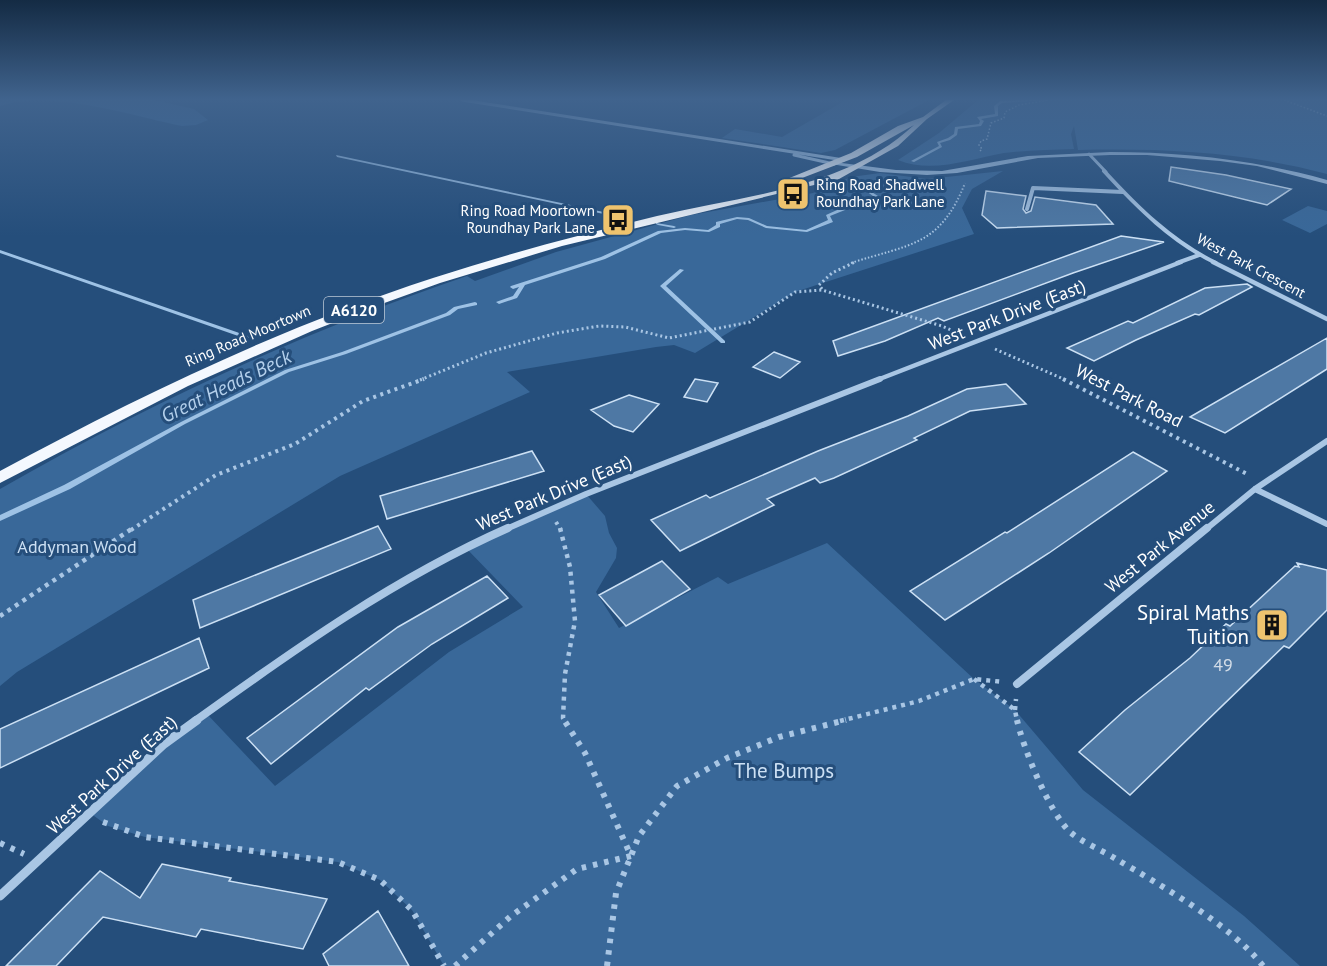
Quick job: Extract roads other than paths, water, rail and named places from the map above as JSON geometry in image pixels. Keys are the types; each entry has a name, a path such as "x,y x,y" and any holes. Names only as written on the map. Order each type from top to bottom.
{"highway":[{"name":"A6120","path":"844,159 870,145"},
{"name":"A6120","path":"862,165 892,145"},
{"name":"Ring Road Moortown","path":"732,202 844,159"},
{"name":"Ring Road Moortown","path":"0,478 94,426 195,376 363,306 505,259 732,202 813,185 862,165"}],"street":[{"path":"745,145 844,159 862,165"},
{"path":"782,151 834,164 926,172 957,171 1036,156 1089,154 1206,158 1272,169 1327,182"},
{"name":"West Park Crescent","path":"1089,154 1138,209 1199,255 1327,319"},
{"path":"1027,209 1030,205 1031,191 1034,188 1123,192"},
{"name":"West Park Drive (East)","path":"0,896 164,744 298,648 367,602 465,547 548,510 751,429 1199,255"},
{"name":"West Park Avenue","path":"1017,684 1254,489 1327,441"},
{"path":"1254,489 1327,524"}],"waterway":[{"name":"Great Heads Beck","path":"913,161 940,145"},
{"path":"337,156 613,215"},
{"name":"Great Heads Beck","path":"513,287 603,258 660,232 685,229 709,231 718,226 718,223 737,218 749,219 766,227 807,231 831,221 828,216 848,207 848,203 877,197 868,191 869,185 878,179"},
{"path":"658,224 674,227"},
{"path":"0,251 246,337"},
{"name":"Great Heads Beck","path":"682,270 663,286 723,342"},
{"name":"Great Heads Beck","path":"499,302 515,297 523,285"},
{"name":"Great Heads Beck","path":"0,518 67,487 183,423 287,371 344,353 448,314 456,308 475,304"}],"place":[{"name":"Ring Road Shadwell Roundhay Park Lane","path":"793,194"},
{"name":"Ring Road Moortown Roundhay Park Lane","path":"618,220"},
{"name":"Spiral Maths Tuition","path":"1272,625"}],"park label":[{"name":"Addyman Wood","path":"77,547"},
{"name":"The Bumps","path":"784,771"}]}
